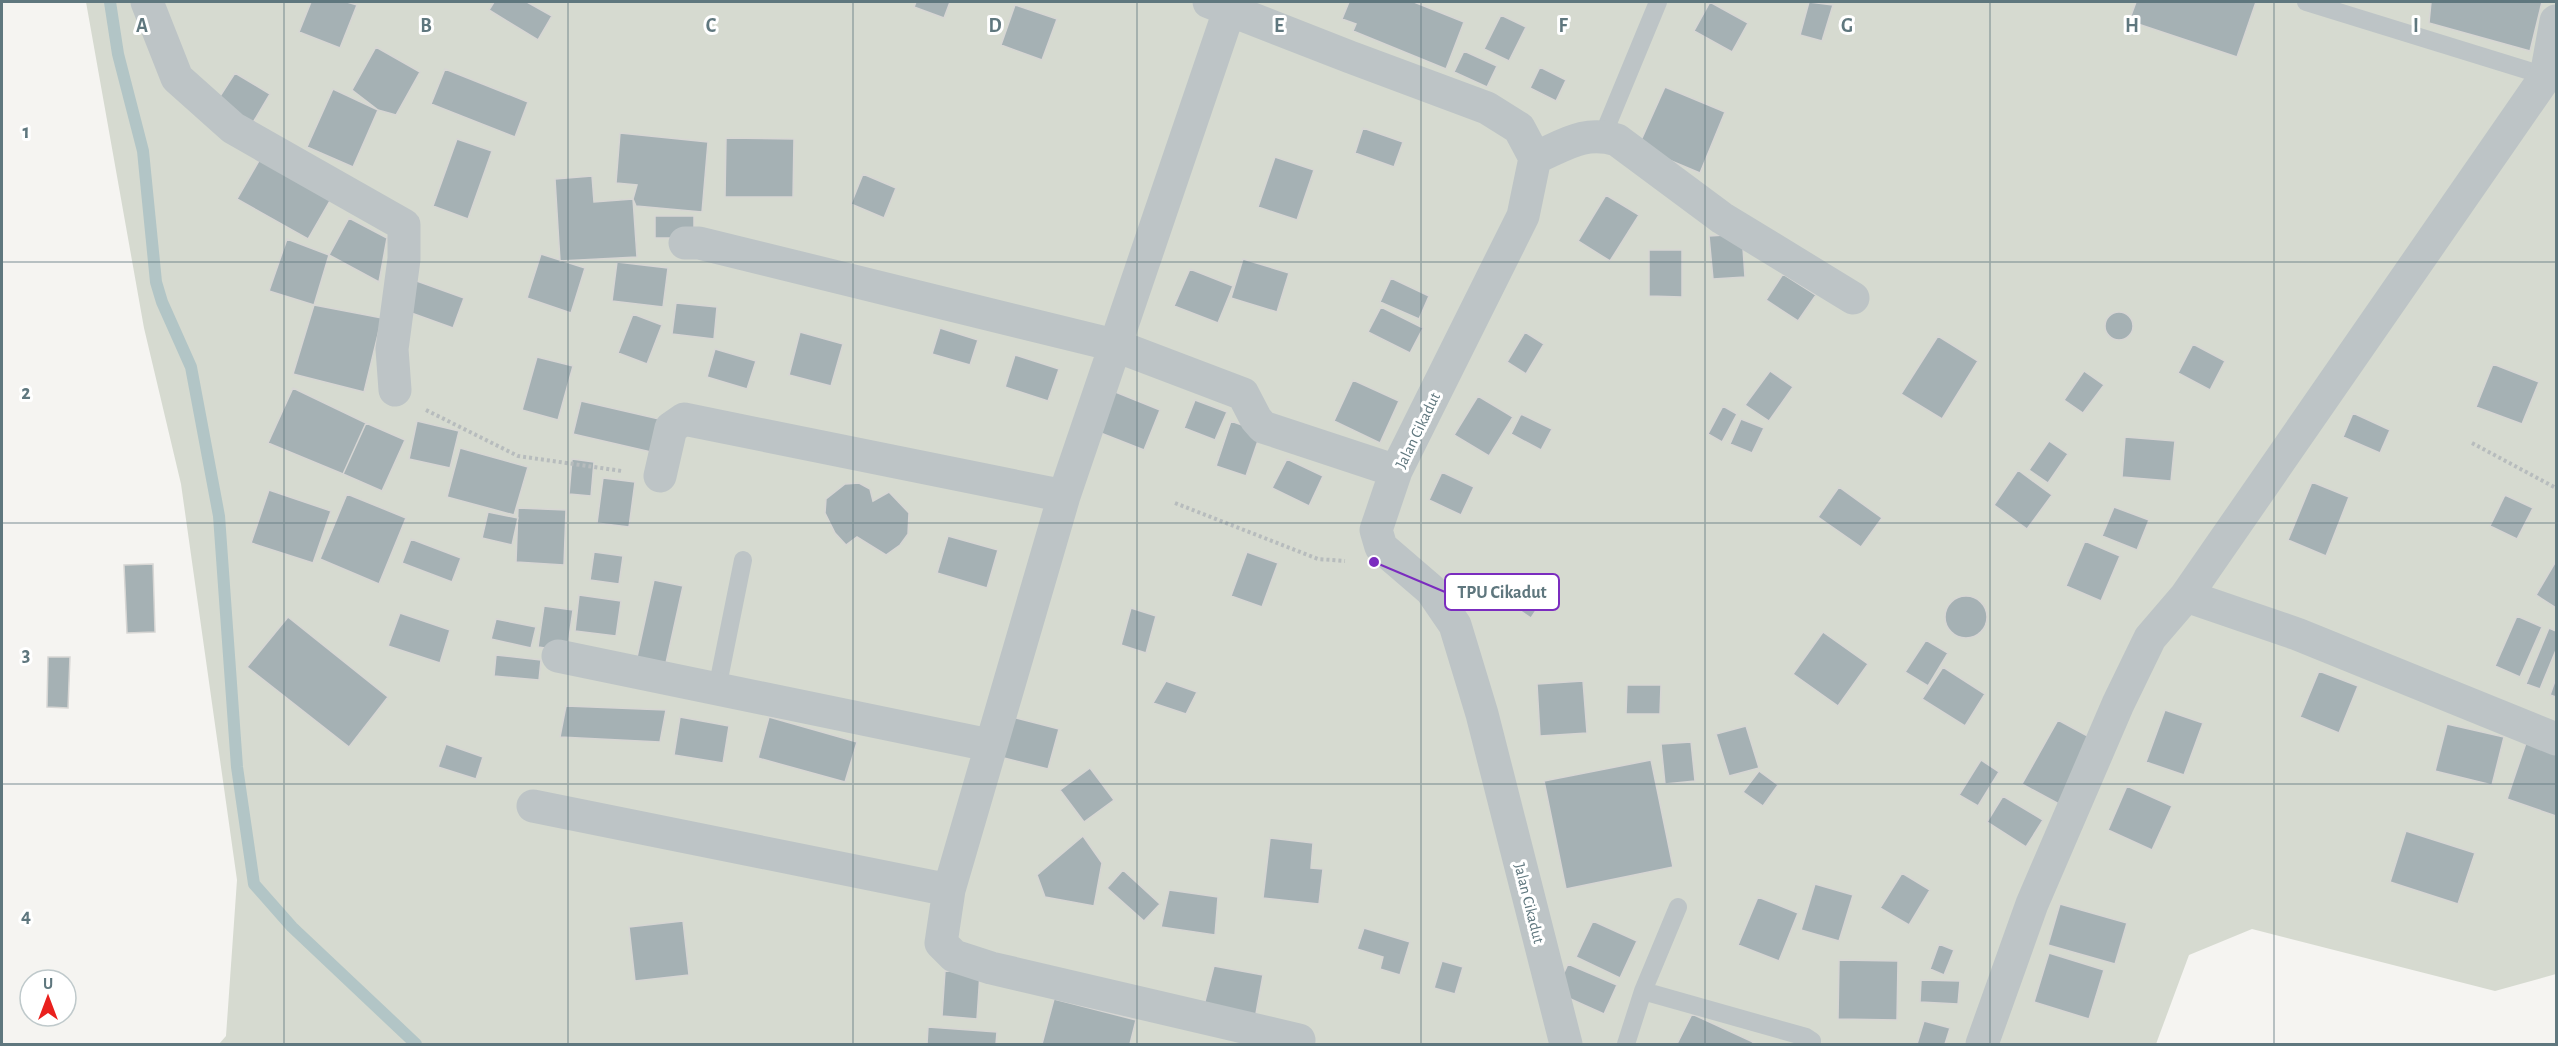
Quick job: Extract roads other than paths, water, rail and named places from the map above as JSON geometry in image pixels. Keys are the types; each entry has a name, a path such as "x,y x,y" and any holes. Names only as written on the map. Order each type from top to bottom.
{"street":[{"path":"147,2 177,78 233,128 404,225 404,259 392,349 395,390"},
{"path":"1299,1040 992,968 954,956 941,943 949,890 989,745 1064,496 1114,345 1219,6 1487,108 1519,128 1535,158 1586,135 1603,135 1617,140 1722,218 1853,298"},
{"path":"1982,1044 2032,904 2118,704 2150,638 2186,596 2551,77 2556,21"},
{"name":"Jalan Cikadut","path":"1535,158 1523,216 1396,471 1376,530 1381,547 1431,590 1455,625 1482,714 1566,1044"},
{"path":"685,243 699,243 1114,345 1243,394 1256,419 1263,427 1396,471"},
{"path":"660,476 671,428 684,419 1064,496"},
{"path":"2186,596 2297,634 2556,739"},
{"path":"558,656 989,745"},
{"path":"533,806 949,890"}],"lane":[{"path":"1603,135 1658,2"},
{"path":"2306,2 2551,77"},
{"path":"717,689 743,560"},
{"path":"1626,1044 1643,991 1678,907"},
{"path":"1643,991 1806,1037 1812,1041 1812,1044"}],"waterway":[{"path":"110,2 118,54 143,151 156,282 162,302 191,367 219,516 237,767 254,884 292,927 416,1044"}],"place":[{"name":"TPU Cikadut","path":"1374,562"}]}
